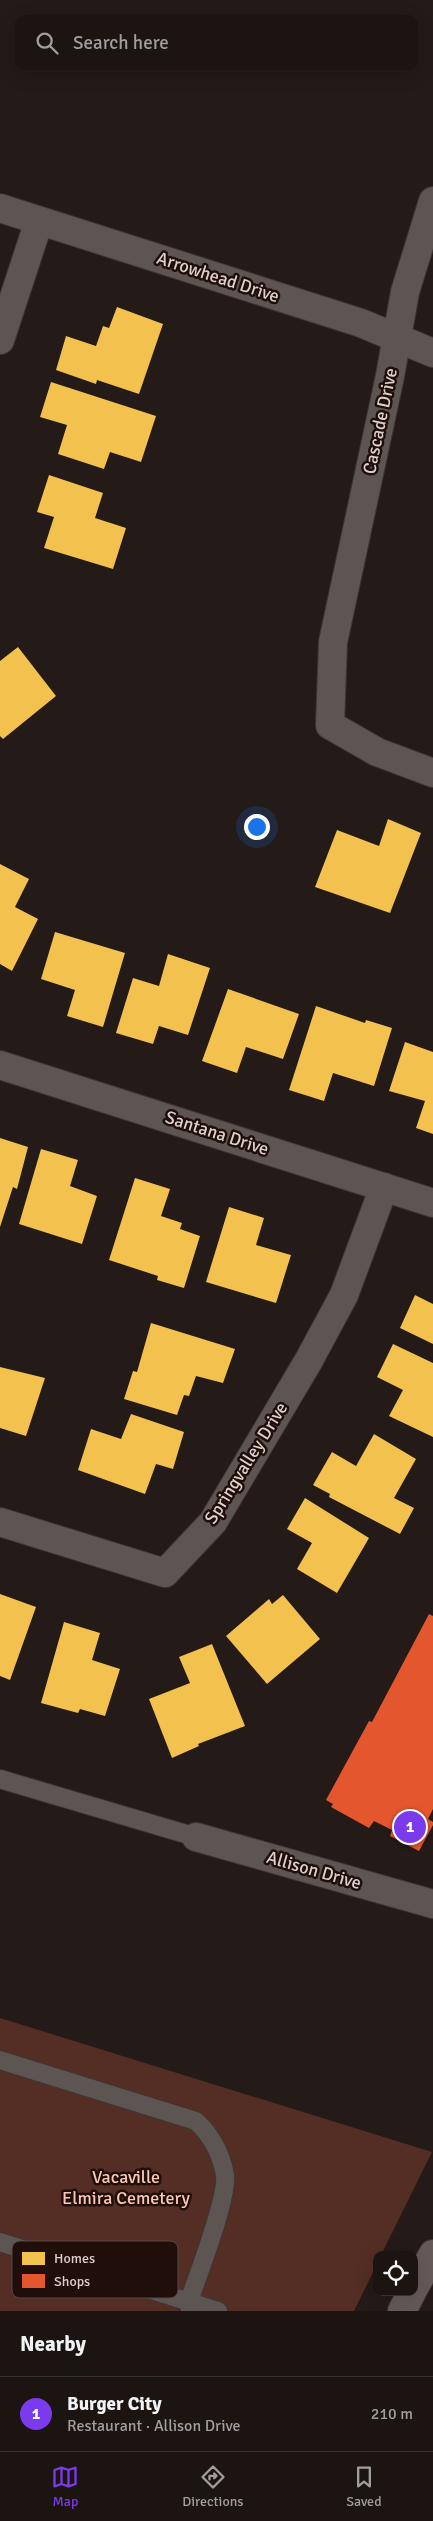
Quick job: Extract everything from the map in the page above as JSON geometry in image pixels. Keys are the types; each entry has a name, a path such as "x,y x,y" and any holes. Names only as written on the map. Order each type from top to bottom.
{"main road":[{"path":"418,2281 433,2254"},
{"path":"402,2311 410,2296"}],"street":[{"name":"Cascade Drive","path":"433,201 405,291 333,642 330,725 377,752 433,773"},
{"name":"Arrowhead Drive","path":"0,208 361,323 433,353"},
{"path":"0,340 39,221"},
{"name":"Santana Drive","path":"0,1065 433,1203"},
{"name":"Springvalley Drive","path":"0,1522 165,1573 213,1522 309,1360 344,1295 384,1187"},
{"name":"Allison Drive","path":"196,1837 433,1904"}],"lane":[{"path":"0,1779 196,1837"},
{"path":"0,2060 189,2118 196,2121 209,2134 225,2176 221,2204 189,2306"},
{"path":"0,2242 12,2246"},
{"path":"165,2298 189,2306 218,2311"}],"green space":[{"name":"Vacaville Elmira Cemetery","path":"0,2018 432,2152 383,2251 373,2251 373,2272 354,2311 0,2311"}],"building: Homes":[{"path":"117,307 163,324 139,394 97,380 96,384 56,370 66,336 96,346 103,326 109,328"},
{"path":"51,382 156,416 141,462 110,452 104,469 58,454 67,425 40,417"},
{"path":"49,475 103,493 95,518 126,528 113,569 44,548 54,517 37,512"},
{"path":"18,647 56,696 3,739 0,736 0,661"},
{"path":"388,819 421,833 390,913 315,887 337,830 379,846"},
{"path":"0,864 29,879 15,907 38,919 12,971 0,964"},
{"path":"55,932 125,953 103,1027 67,1016 75,990 41,979"},
{"path":"168,954 210,968 188,1035 159,1026 153,1044 116,1033 133,978 159,986"},
{"path":"228,989 299,1014 283,1059 246,1047 237,1073 202,1061"},
{"path":"316,1006 365,1023 366,1020 392,1028 374,1086 333,1073 324,1101 289,1090"},
{"path":"405,1042 433,1052 433,1134 416,1128 425,1101 389,1091"},
{"path":"0,1138 28,1147 17,1189 13,1187 0,1227"},
{"path":"41,1149 78,1160 70,1186 97,1196 82,1244 19,1224"},
{"path":"135,1178 170,1189 161,1216 182,1223 180,1229 200,1236 184,1288 157,1280 158,1276 109,1260"},
{"path":"229,1207 264,1218 256,1245 291,1255 276,1303 206,1282"},
{"path":"415,1295 433,1304 433,1344 400,1328"},
{"path":"151,1323 235,1349 223,1383 196,1376 189,1396 184,1395 177,1415 124,1399 133,1371 137,1372"},
{"path":"393,1344 433,1363 433,1437 389,1416 403,1390 377,1377"},
{"path":"0,1367 45,1378 26,1436 0,1428"},
{"path":"131,1414 184,1432 173,1469 156,1464 145,1494 78,1470 91,1429 121,1439"},
{"path":"374,1434 416,1459 394,1498 414,1508 400,1534 329,1497 330,1494 313,1485 332,1452 356,1466"},
{"path":"305,1498 369,1538 337,1593 297,1569 312,1543 287,1529"},
{"path":"0,1594 36,1607 10,1680 0,1676"},
{"path":"283,1595 320,1639 267,1684 226,1636 269,1599 272,1604"},
{"path":"64,1622 100,1633 92,1660 120,1669 105,1716 80,1709 78,1713 41,1703"},
{"path":"212,1644 245,1726 198,1744 199,1746 172,1758 149,1699 190,1683 179,1657"}],"building: Shops":[{"path":"429,1614 433,1616 433,1809 428,1819 433,1822 433,1825 419,1851 390,1836 392,1830 374,1821 369,1828 331,1807 333,1804 326,1800 369,1721 372,1722"}],"place":[{"name":"Burger City","path":"410,1827"}]}
